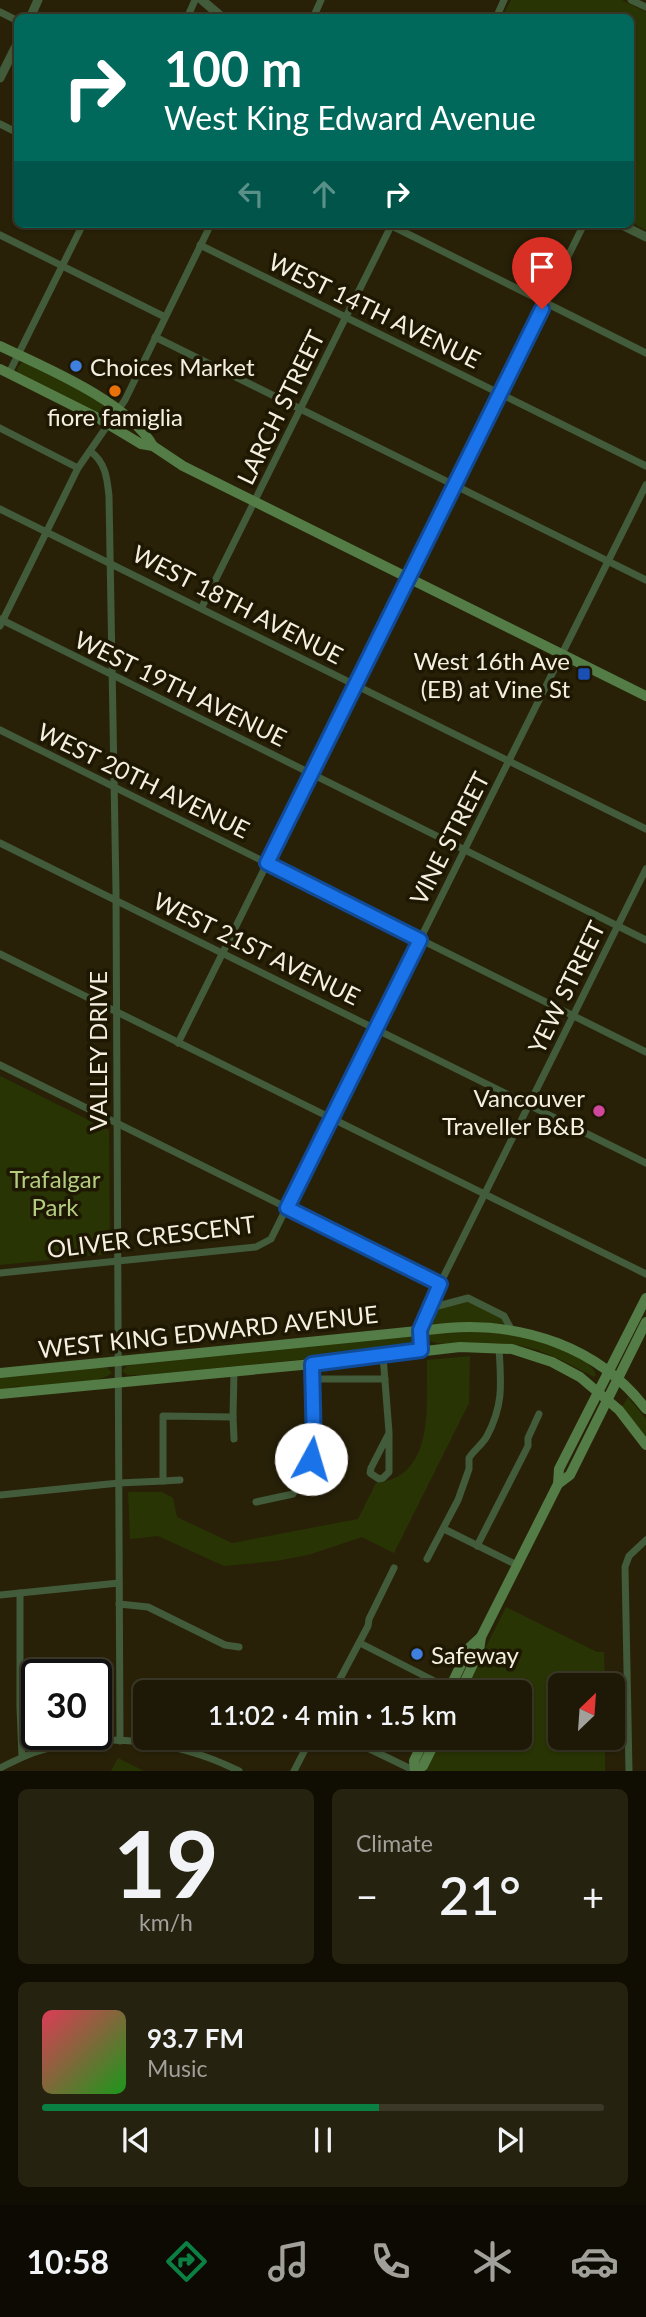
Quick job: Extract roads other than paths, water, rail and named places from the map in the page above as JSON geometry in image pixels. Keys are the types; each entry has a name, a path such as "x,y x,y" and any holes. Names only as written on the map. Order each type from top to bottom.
{"main road":[{"path":"0,346 84,388 118,410 147,436 153,446"},
{"path":"5,371 141,444 153,446 183,466 646,696"},
{"path":"614,1377 646,1298"},
{"path":"457,1680 469,1648 481,1637 558,1484 559,1469 646,1322"},
{"name":"WEST KING EDWARD AVENUE","path":"0,1373 466,1326 511,1329 542,1336 569,1347 594,1361 645,1404"},
{"name":"WEST KING EDWARD AVENUE","path":"0,1394 312,1364 421,1350 499,1348 527,1353 574,1373 604,1396 633,1426 646,1445"},
{"path":"419,1750 414,1761 415,1771 423,1766 431,1750"}],"street":[{"path":"202,0 218,14"},
{"path":"631,0 646,7"},
{"path":"0,78 14,50"},
{"path":"5,371 18,355 81,228"},
{"path":"1,622 78,468 118,410 207,228"},
{"name":"LARCH STREET","path":"202,607 389,228"},
{"path":"396,228 646,353"},
{"path":"178,1043 582,228"},
{"path":"628,228 646,237"},
{"path":"0,235 165,317"},
{"name":"WEST 14TH AVENUE","path":"200,245 646,466"},
{"path":"155,337 646,580"},
{"path":"0,428 78,468"},
{"name":"VALLEY DRIVE","path":"90,452 99,458 106,474 109,496 116,900 120,1741"},
{"name":"VINE STREET","path":"287,1208 646,485"},
{"name":"WEST 18TH AVENUE","path":"0,509 646,829"},
{"name":"WEST 19TH AVENUE","path":"1,622 646,940"},
{"name":"WEST 20TH AVENUE","path":"0,730 646,1052"},
{"name":"WEST 21ST AVENUE","path":"0,843 646,1163"},
{"name":"YEW STREET","path":"421,1350 420,1330 430,1304 646,869"},
{"path":"0,954 646,1274"},
{"path":"0,1066 440,1284"},
{"name":"OLIVER CRESCENT","path":"0,1273 256,1247 271,1239 287,1208"},
{"path":"430,1304 438,1306 468,1298 499,1312 508,1320 511,1329"},
{"path":"427,1559 444,1529 469,1469 469,1458 486,1439 501,1403 499,1348"},
{"path":"383,1356 389,1433 389,1472 379,1479 370,1473 371,1468 389,1433"},
{"path":"256,1502 293,1494 310,1461 314,1448 312,1364"},
{"path":"234,1371 234,1439"},
{"path":"313,1379 385,1379"},
{"path":"477,1546 528,1446 528,1438 540,1414"},
{"path":"163,1481 163,1416 233,1417"},
{"path":"0,1496 119,1483 180,1480"},
{"path":"444,1529 517,1565"},
{"path":"629,1771 625,1567 629,1556 646,1540"},
{"path":"340,1680 360,1643 394,1568"},
{"path":"0,1595 119,1583"},
{"path":"20,1593 22,1757"},
{"path":"119,1604 142,1605 225,1645 239,1647"},
{"path":"360,1643 432,1680"},
{"path":"0,1768 22,1757 72,1743 96,1740 177,1748 200,1754 239,1771"},
{"path":"294,1771 305,1750"},
{"path":"372,1750 415,1771"}],"place":[{"name":"Choices Market","path":"76,366"},
{"name":"fiore famiglia","path":"115,391"},
{"name":"West 16th Ave (EB) at Vine St","path":"584,674"},
{"name":"Vancouver Traveller B&B","path":"599,1111"},
{"name":"Safeway","path":"417,1654"}],"park label":[{"name":"Trafalgar Park","path":"55,1192"}]}
